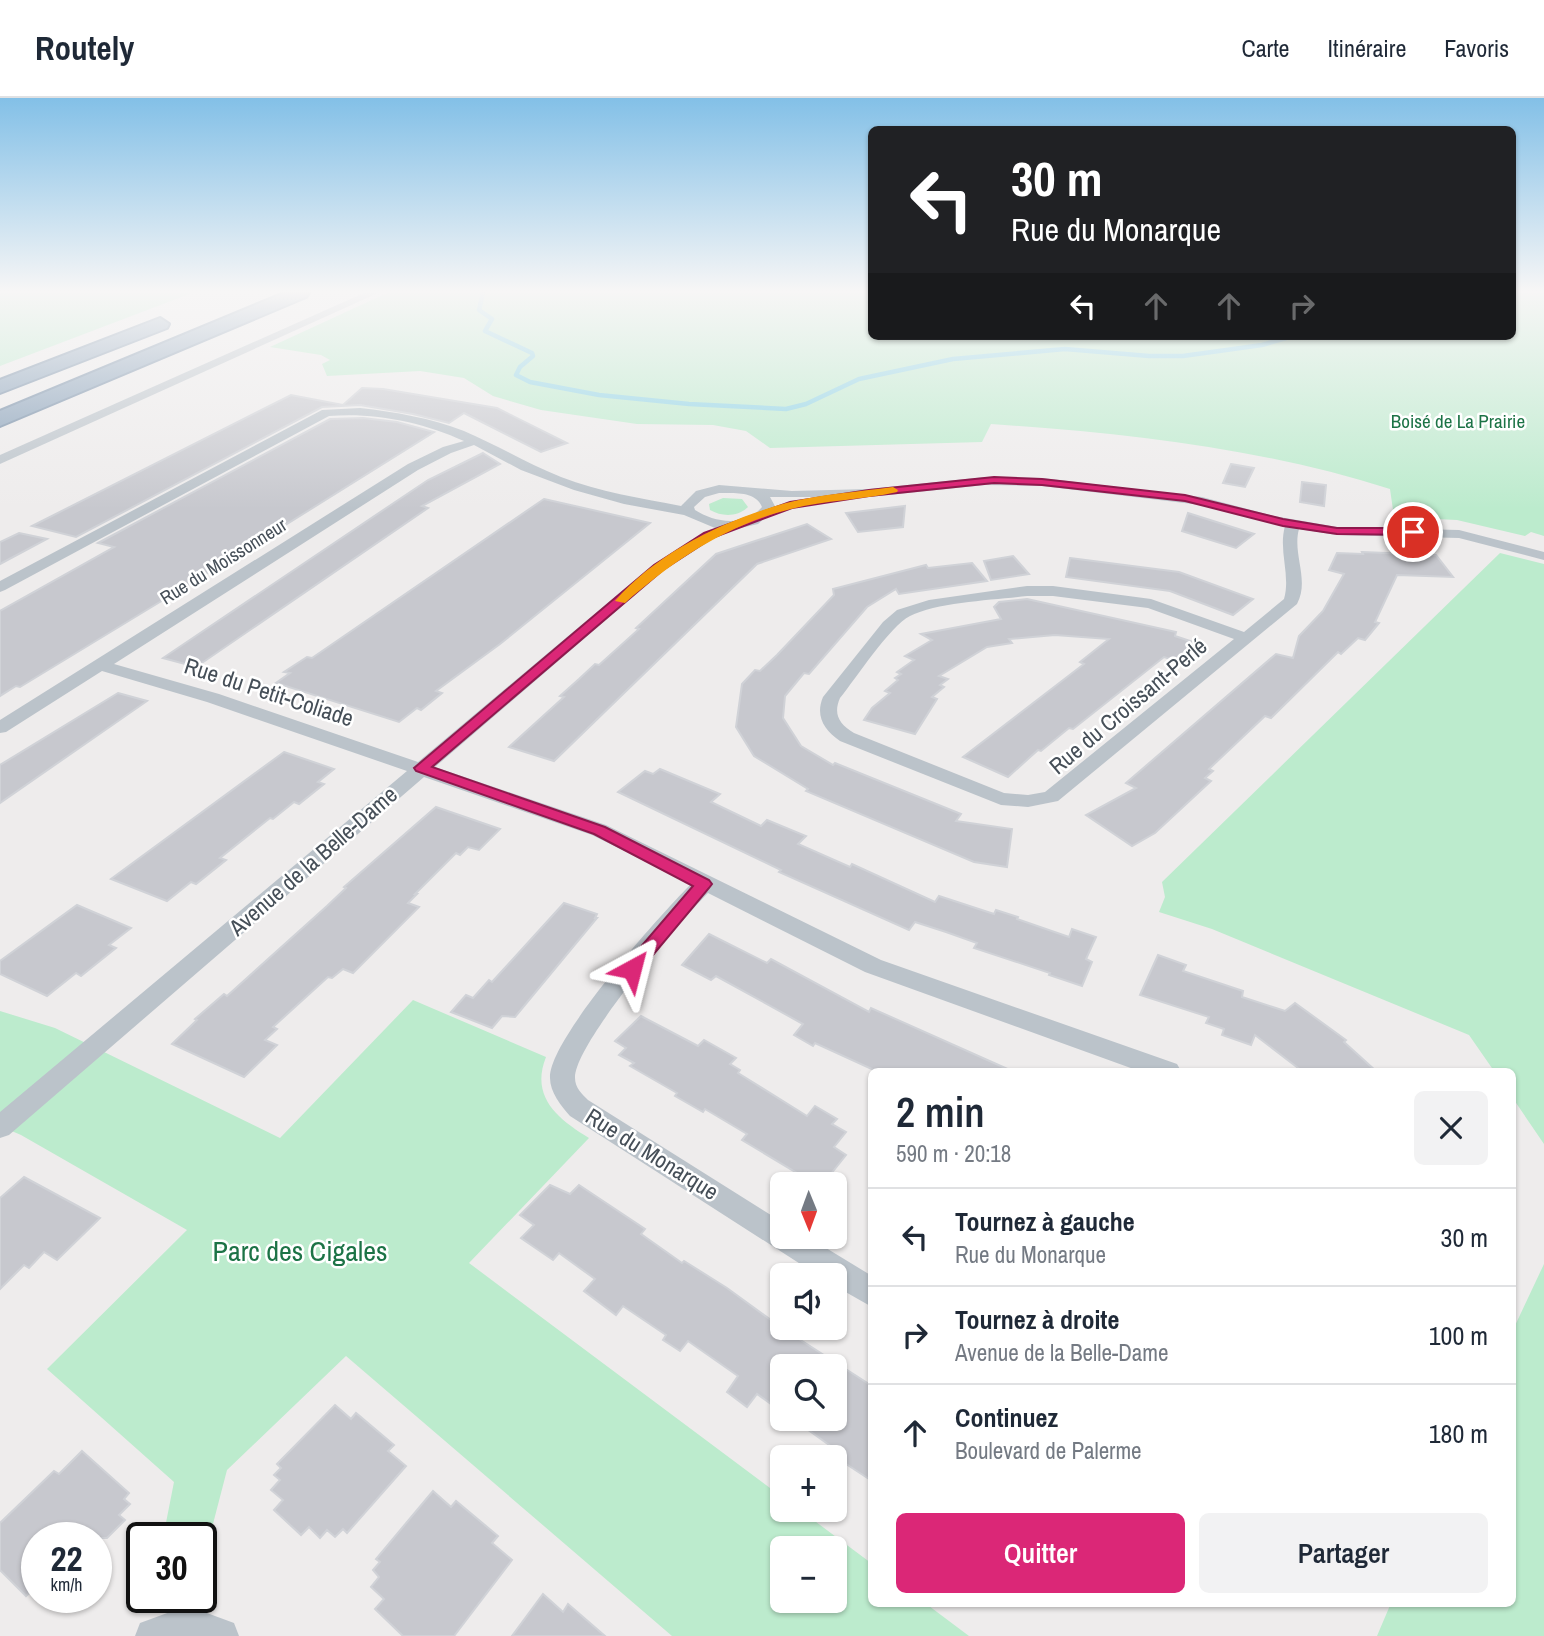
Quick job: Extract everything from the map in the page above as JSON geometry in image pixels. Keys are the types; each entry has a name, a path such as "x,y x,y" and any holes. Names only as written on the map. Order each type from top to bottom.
{"highway":[{"path":"0,387 57,365"},
{"path":"0,419 129,365"}],"street":[{"path":"0,460 213,365"},
{"path":"0,587 326,414 359,411 447,428 532,469 593,492 691,514 710,523 735,524 758,519 790,506 869,493 985,481 1042,482 1202,500 1293,525 1358,533 1451,533 1544,555"},
{"name":"Rue du Moissonneur","path":"0,728 413,467 451,448 475,441"},
{"path":"593,492 664,498 732,489 784,495 869,493"},
{"path":"754,492 768,502 769,508 758,519"},
{"name":"Avenue de la Belle-Dame","path":"659,568 690,527 690,502 703,493"},
{"name":"Avenue de la Belle-Dame","path":"0,1127 659,568 708,536 735,524"},
{"name":"Rue du Croissant-Perlé","path":"1245,638 1163,607 1053,591 1027,591 918,607 903,613 889,625 832,697 827,710 828,717 836,731 847,737 989,795 1012,801 1040,800 1060,792 1286,606 1293,596 1289,538 1293,525"},
{"name":"Rue du Petit-Coliade","path":"100,665 213,698 422,768"},
{"path":"422,768 599,830 883,970 1160,1068"},
{"name":"Rue du Monarque","path":"704,884 646,951 576,1042 564,1065 564,1086 568,1096 579,1108 770,1229"},
{"name":"Rue du Monarque","path":"804,1250 868,1290"},
{"path":"153,1636 172,1629 191,1627 211,1630 221,1636"}],"green space":[{"name":"Boisé de La Prairie","path":"322,365 1544,365 1544,536 1531,532 1525,536 1457,520 1394,517 1390,489 1292,463 1193,444 991,424 982,442 770,448 746,431 713,425 637,424 541,410 493,396 464,378 420,371 327,376"},
{"path":"723,498 742,499 748,507 740,513 730,515 710,510 709,504"},
{"path":"1500,553 1544,564 1544,1144 1516,1103 1516,1068 1492,1068 1469,1035 1212,929 1159,912 1165,897 1162,882"},
{"name":"Parc des Cigales","path":"413,1000 546,1057 542,1071 544,1095 558,1115 589,1138 469,1263 770,1488 770,1522 816,1522 835,1536 770,1536 770,1613 847,1613 847,1545 868,1561 868,1607 930,1607 969,1636 672,1636 346,1356 227,1470 213,1522 166,1522 174,1482 47,1369 187,1230 21,1135 0,1126 0,1011 55,1028 280,1138"},
{"path":"1544,1264 1544,1636 1377,1636 1389,1607 1516,1607 1516,1324"}],"building":[{"path":"362,388 497,408 567,443 541,452 464,413 449,423 360,405 322,407 76,537 32,526 291,395 343,405"},
{"path":"363,418 397,422 434,432 247,549 20,687 16,686 0,696 0,611 114,547 98,543 330,419"},
{"path":"483,453 500,464 422,506 428,508 196,667 163,658 428,480"},
{"path":"1231,464 1254,468 1245,487 1223,483"},
{"path":"1302,482 1326,485 1324,506 1300,502"},
{"path":"544,499 650,523 500,644 436,691 442,693 421,710 417,708 399,722 276,683 290,673 284,672 307,657 312,658"},
{"path":"905,506 903,527 858,532 846,513"},
{"path":"1188,513 1254,534 1236,548 1182,531"},
{"path":"807,524 831,539 757,564 554,761 509,747 564,697 560,696 639,629 636,628 716,554"},
{"path":"19,533 47,539 0,564 0,542"},
{"path":"1362,552 1436,555 1453,577 1397,575 1375,622 1379,623 1365,640 1358,638 1341,654 1338,652 1271,718 1265,716 1209,769 1213,771 1205,778 1211,781 1155,833 1132,846 1086,815 1136,788 1126,783 1276,654 1293,658 1299,636 1323,611 1344,574 1329,570 1337,553 1363,554"},
{"path":"1013,556 1029,574 991,580 984,561"},
{"path":"1070,558 1179,572 1253,599 1233,615 1170,591 1066,577"},
{"path":"972,563 987,581 899,594 896,589 867,607 809,674 804,673 785,696 783,718 801,746 833,765 835,763 961,814 956,821 1012,829 1007,867 974,862 806,791 808,789 754,756 736,727 742,684 755,670 760,671 777,655 834,595 833,589 926,565 928,568"},
{"path":"1027,599 1176,632 1175,636 1196,643 1177,661 1164,657 1073,729 1069,728 1041,751 1038,750 1008,777 963,757 1084,664 1080,662 1109,639 1055,635 1009,639 1012,643 987,647 939,676 948,679 940,685 944,687 932,697 937,699 915,734 864,720 872,708 890,693 885,691 898,680 895,678 901,674 897,672 914,660 905,656 932,640 921,634 1001,619 994,607 999,602"},
{"path":"118,693 147,701 0,803 0,765"},
{"path":"284,752 334,769 318,782 324,784 299,804 294,802 273,819 270,818 220,858 226,860 196,884 191,882 167,901 111,879"},
{"path":"660,769 720,794 711,802 761,826 767,820 806,836 798,844 850,867 852,864 935,902 939,896 994,914 996,910 1069,937 1072,929 1096,937 1086,959 1092,962 1082,986 974,948 977,943 946,932 915,922 909,930 779,872 781,870 618,792 645,771 653,774"},
{"path":"436,807 500,829 479,850 468,847 460,855 456,853 408,903 419,907 353,973 343,969 332,978 328,977 273,1027 277,1029 265,1040 277,1045 244,1077 172,1044 197,1020 195,1019 224,994 227,996 327,906 346,888 344,887"},
{"path":"564,903 597,914 597,918 515,1017 502,1016 492,1028 451,1012 466,995 473,998 489,980 492,982"},
{"path":"77,905 131,928 109,945 116,948 81,976 76,973 47,996 0,974 0,961"},
{"path":"709,934 767,963 771,959 869,1012 871,1008 1005,1068 869,1068 815,1043 813,1046 794,1035 803,1024 716,976 711,980 682,965"},
{"path":"1158,955 1186,965 1183,971 1243,991 1242,997 1285,1011 1295,1003 1346,1040 1344,1042 1373,1068 1298,1068 1255,1035 1251,1045 1222,1035 1224,1029 1206,1023 1209,1017 1140,995"},
{"path":"641,1016 698,1046 704,1040 736,1058 730,1064 740,1070 738,1073 807,1116 815,1106 837,1119 832,1124 846,1132 834,1147 846,1155 832,1172 795,1172 742,1140 747,1134 705,1109 703,1112 675,1096 677,1093 630,1066 634,1063 619,1055 626,1048 615,1041"},
{"path":"24,1177 100,1218 57,1260 44,1252 29,1268 24,1265 0,1289 0,1198"},
{"path":"550,1185 570,1194 579,1185 645,1229 641,1234 682,1263 684,1261 727,1288 770,1319 770,1340 801,1340 822,1354 770,1354 770,1403 757,1394 747,1407 727,1392 738,1376 688,1341 680,1351 663,1340 666,1335 623,1306 616,1315 584,1291 595,1279 559,1253 553,1260 521,1238 534,1225 520,1215"},
{"path":"847,1370 868,1383 868,1478 847,1465 847,1445 829,1445 810,1431 847,1431"},
{"path":"335,1405 351,1419 356,1413 394,1445 388,1451 406,1466 347,1533 343,1529 335,1537 327,1530 320,1538 309,1527 301,1535 274,1510 283,1500 271,1490 280,1480 274,1475 281,1468 277,1464"},
{"path":"82,1451 129,1493 124,1499 130,1504 119,1515 125,1520 112,1533 112,1522 21,1522 21,1591 0,1570 0,1523 54,1471 59,1474"},
{"path":"433,1491 451,1507 456,1501 498,1536 492,1543 512,1560 454,1636 403,1636 375,1609 384,1599 371,1587 379,1577 373,1570 380,1562 376,1559"},
{"path":"543,1594 563,1612 568,1604 605,1636 512,1636"}],"waterway":[{"path":"523,365 516,375 530,382 599,395 689,404 786,409 806,404 859,379 926,365"}],"slow traffic":[{"path":"621,601 659,568 708,536 735,524 758,519 790,506 893,490"}],"route":[{"path":"632,969 704,884 599,830 422,768 659,568 708,536 790,506 869,493 994,480 1042,482 1202,500 1283,523 1337,531 1413,532"}]}
